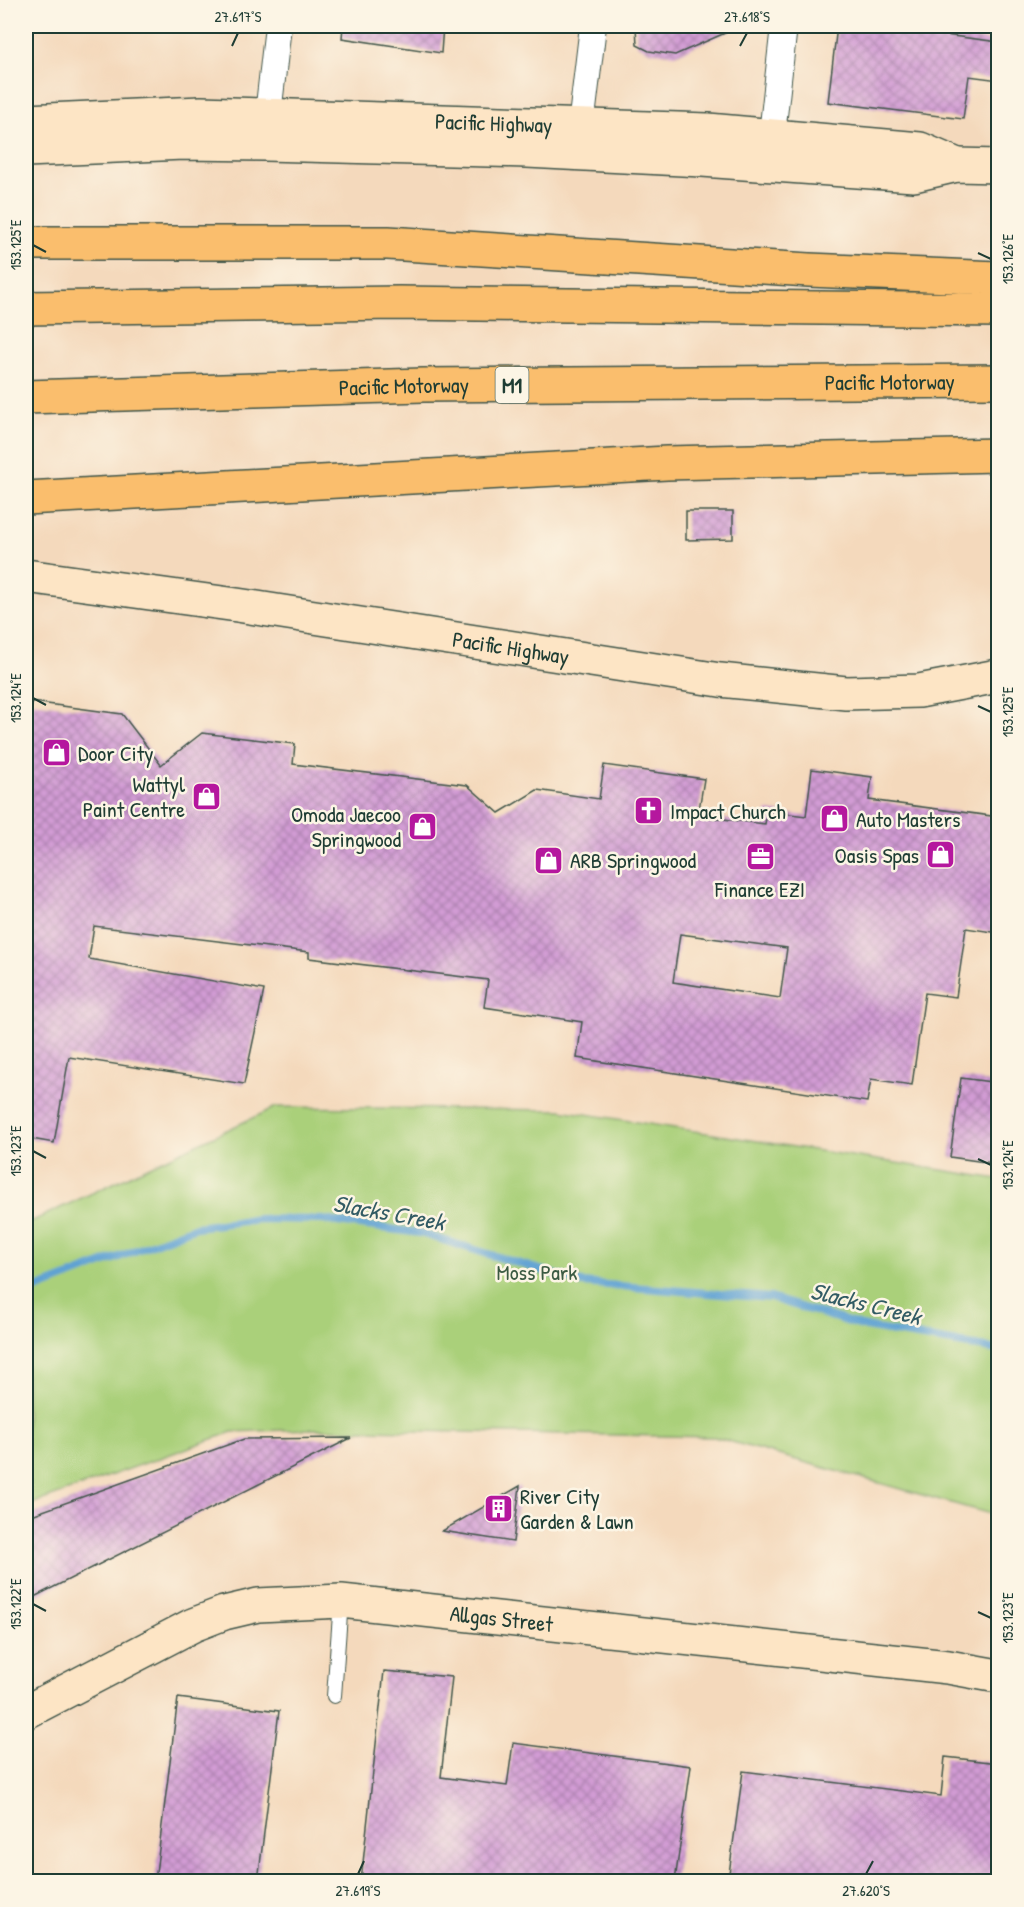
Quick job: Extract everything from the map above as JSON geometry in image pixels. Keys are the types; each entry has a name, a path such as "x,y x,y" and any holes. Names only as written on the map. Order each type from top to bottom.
{"highway":[{"path":"26,243 388,243 809,270 999,278"},
{"path":"26,308 399,303 999,310"},
{"name":"Pacific Motorway","path":"26,397 423,385 999,381"},
{"path":"26,498 667,463 999,455"}],"street":[{"path":"266,129 278,26"},
{"path":"581,126 593,26"},
{"path":"770,150 784,26"},
{"name":"Pacific Highway","path":"26,121 165,114 266,129 527,151 770,150"},
{"name":"Pacific Highway","path":"26,150 183,143 266,129 581,126 770,150 914,175 957,165 999,166"},
{"name":"Pacific Highway","path":"26,576 248,607 720,680 846,693 919,691 999,676"},
{"name":"Allgas Street","path":"26,1712 193,1625 224,1613 270,1604 341,1601 948,1667 999,1676"}],"lane":[{"path":"334,1696 341,1601"}],"green space":[{"name":"Moss Park","path":"276,1107 560,1110 998,1179 998,1516 714,1437 313,1429 232,1432 26,1506 26,1224"}],"building":[{"path":"343,26 443,26 441,53 342,38"},
{"path":"636,26 741,26 675,55 649,51 637,45"},
{"path":"837,26 874,26 999,42 999,80 969,76 963,119 828,102"},
{"path":"686,511 733,511 733,539 686,540"},
{"path":"32,702 122,714 161,765 202,733 295,744 293,764 467,785 499,813 537,790 599,799 604,765 704,779 698,816 765,824 767,811 806,816 812,769 872,777 869,800 999,817 999,933 966,928 956,997 925,993 912,1085 871,1079 867,1102 577,1058 582,1022 484,1007 488,980 309,958 309,952 94,926 89,959 264,990 244,1084 69,1057 54,1143 26,1138 26,757","holes":["680,934 787,948 780,998 673,982"]},
{"path":"961,1078 999,1083 999,1164 950,1157"},
{"path":"351,1438 26,1601 26,1517 244,1439"},
{"name":"River City Garden & Lawn","path":"520,1486 513,1542 442,1531"},
{"path":"384,1671 452,1677 441,1777 507,1786 513,1743 691,1766 675,1881 361,1881"},
{"path":"178,1698 279,1711 258,1881 155,1881"},
{"path":"945,1757 999,1763 999,1881 728,1881 743,1771 941,1796"}],"waterway":[{"name":"Slacks Creek","path":"26,1293 196,1227 259,1219 322,1220 420,1233 582,1283 771,1298 865,1327 998,1350"}],"place":[{"name":"Door City","path":"57,753"},
{"name":"Wattyl Paint Centre","path":"206,797"},
{"name":"Impact Church","path":"649,811"},
{"name":"Auto Masters","path":"835,819"},
{"name":"Omoda Jaecoo Springwood","path":"422,827"},
{"name":"Oasis Spas","path":"940,855"},
{"name":"Finance EZI","path":"760,857"},
{"name":"ARB Springwood","path":"549,860"},
{"name":"River City Garden & Lawn","path":"499,1509"}]}
